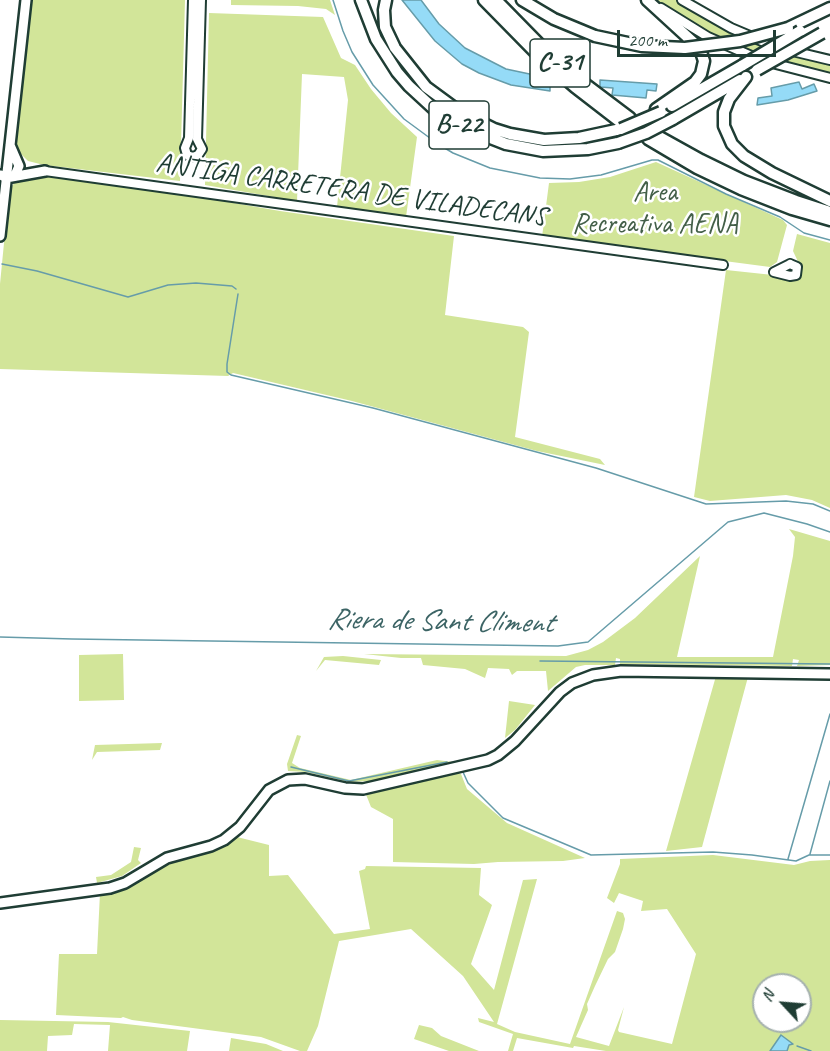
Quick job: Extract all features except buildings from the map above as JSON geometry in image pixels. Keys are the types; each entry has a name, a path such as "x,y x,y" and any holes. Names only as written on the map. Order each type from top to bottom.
{"highway":[{"name":"B-22","path":"362,0 376,39 397,72 434,109 474,133 506,144 543,151 588,150 646,133 826,30"},
{"path":"386,0 383,18 385,27 395,48 426,87 460,112 494,129 527,138 557,140 604,134 624,123 659,110 743,65 830,10"},
{"name":"C-31","path":"482,0 517,36 566,80 624,123"},
{"name":"C-31","path":"496,0 520,27 624,123"},
{"path":"522,0 554,19 595,36 642,46 685,48 741,41 788,28 830,10"},
{"path":"649,0 695,44 704,61 701,74 695,82 659,110"},
{"path":"746,77 729,99 724,112 724,126 732,144 744,156 772,173 830,201"},
{"path":"830,212 744,181 652,137 698,168 741,189 792,209 830,220"}],"main road":[{"path":"0,236 5,178 11,157 10,143 26,0"},
{"path":"11,157 45,171"},
{"path":"5,178 45,171"},
{"path":"0,903 110,888 125,883 167,858 211,846 236,831 266,793 285,781 305,779 354,789 392,783 493,758 515,741 560,692 578,680 599,673 621,671 830,674"}],"street":[{"path":"193,0 189,138 185,148 186,153 192,157 197,156 202,149 197,139 201,0"},
{"path":"649,0 708,37 746,54 786,68 830,78"},
{"path":"682,0 744,35 782,49 830,60"},
{"name":"ANTIGA CARRETERA DE VILADECANS","path":"45,171 723,265"}],"green space":[{"path":"32,0 185,0 180,181 44,165 28,161 20,153 15,142"},
{"path":"231,0 330,0 335,15 326,9 298,6 231,5"},
{"path":"657,0 677,0 714,23 759,44 800,57 830,63 830,75 796,68 752,53 707,32"},
{"path":"209,13 323,17 341,58 355,65 391,113 417,137 406,217 337,207 348,100 344,77 302,74 297,201 205,185"},
{"name":"Area Recreativa AENA","path":"656,162 783,220 787,225 777,262 770,267 542,237 549,183 579,182 610,177"},
{"path":"41,176 454,236 445,315 523,327 529,332 515,437 600,459 605,465 537,451 352,401 233,373 228,376 0,369 0,284 9,192 14,183 25,177"},
{"path":"797,234 830,243 830,508 812,500 786,495 710,501 694,497 726,270 801,278 801,268 793,251"},
{"path":"789,529 830,541 830,665 797,666 799,660 793,659 792,666 620,664 620,659 616,658 615,665 576,667 548,691 546,671 517,671 512,675 509,669 488,668 485,678 465,669 423,665 421,658 364,654 566,656 588,650 603,642 635,618 700,556 677,657 773,657 793,556 795,537"},
{"path":"123,654 124,700 79,701 79,655"},
{"path":"343,656 381,660 379,665 325,660 316,671 324,657"},
{"path":"716,676 748,677 702,847 666,851"},
{"path":"509,701 535,705 515,730 505,738"},
{"path":"297,735 301,736 292,763 300,768 351,780 437,760 453,762 370,781 348,782 306,772 288,771 287,764"},
{"path":"162,743 160,750 97,752 92,760 95,745"},
{"path":"456,772 461,774 467,789 507,823 585,858 563,861 474,864 393,862 393,819 371,807 365,792"},
{"path":"237,837 269,845 269,876 288,875 334,934 370,929 359,871 365,869 366,866 481,868 479,895 492,905 471,964 494,990 523,880 537,879 497,1024 515,1032 570,1044 617,911 623,913 625,919 623,929 615,952 608,959 595,986 587,1004 588,1010 576,1037 609,1046 624,1007 619,1032 672,1044 696,954 667,909 641,911 643,901 619,893 614,903 607,898 620,859 713,855 794,865 830,860 830,1051 787,1051 789,1045 793,1044 781,1035 770,1051 606,1051 574,1046 573,1048 517,1038 513,1051 508,1051 513,1034 479,1022 478,1018 494,1022 463,976 411,929 339,941 318,1026 307,1051 300,1051 261,1037 123,1017 56,1015 59,954 97,954 100,893 177,858 217,848"},
{"path":"134,847 141,848 138,860 141,863 122,876 97,883 96,877 111,875 131,862"},
{"path":"0,1020 108,1022 190,1031 187,1051 108,1051 110,1025 74,1024 72,1035 48,1036 47,1051 0,1051"},
{"path":"419,1025 432,1028 441,1036 479,1051 449,1051 414,1039"},
{"path":"231,1038 266,1044 283,1051 229,1051"}],"water":[{"path":"402,0 421,0 439,24 465,48 506,69 539,76 539,83 550,84 550,91 511,85 462,64 435,41"},
{"path":"600,80 657,84 656,91 647,90 646,98 612,95 613,88 600,87"},
{"path":"799,82 802,89 814,84 817,91 788,100 757,105 758,98 772,96 771,88"},
{"path":"781,1035 793,1044 789,1045 787,1051 770,1051"}],"waterway":[{"path":"333,0 352,52 373,85 404,119 453,153 490,168 540,178 570,179 601,175 658,160 726,194 780,217 804,233 830,240"},
{"path":"532,80 544,83"},
{"path":"2,264 37,271 128,297 168,285 196,283 232,286 236,289"},
{"path":"238,294 227,364 227,372 231,375 373,408 596,468 706,504 786,501 813,504 830,511"},
{"name":"Riera de Sant Climent","path":"0,637 558,646 588,642 728,522 764,513 830,532"},
{"path":"540,661 830,664"},
{"path":"788,859 830,714"},
{"path":"291,767 349,781 447,762"},
{"path":"463,772 468,783 503,818 591,855 713,852 796,861 809,855 830,855"},
{"path":"810,854 830,781"},
{"path":"797,1046 811,1051"}]}
